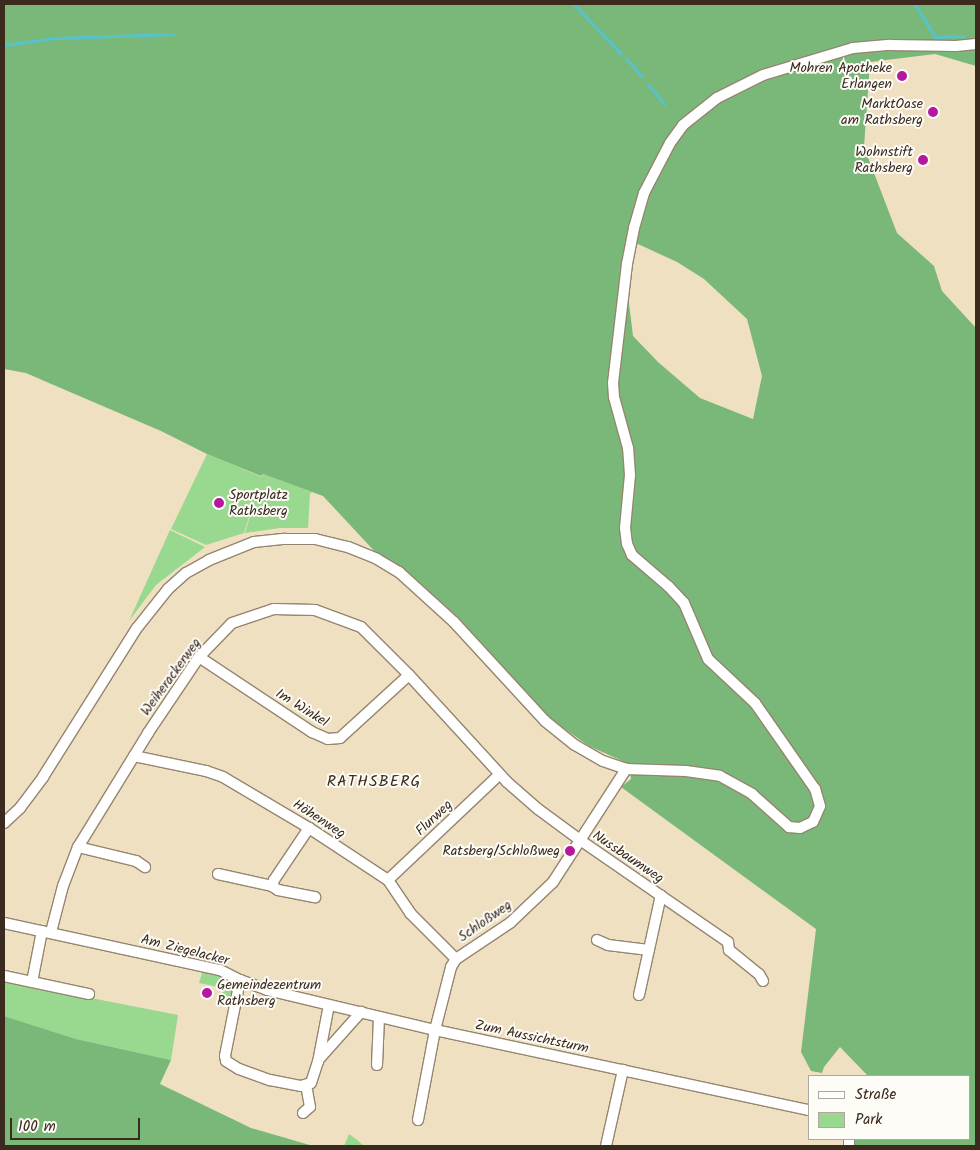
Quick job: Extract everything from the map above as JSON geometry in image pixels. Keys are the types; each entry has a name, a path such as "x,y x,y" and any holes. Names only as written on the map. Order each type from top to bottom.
{"street":[{"path":"4,823 20,808 43,777 137,628 168,589 186,573 209,560 254,542 285,538 315,539 348,548 377,559 399,572 454,622 545,721 575,745 604,761 626,769 686,771 720,776 752,794 785,825 794,828 805,827 813,822 819,811 818,794 748,696 719,672 708,660 684,603 668,586 632,555 627,544 625,528 630,475 628,448 614,397 613,383 626,272 634,228 644,193 670,143 683,125 717,98 763,75 853,48 976,44"},
{"name":"Weiherackerweg","path":"46,932 78,848 134,756 199,657 232,623 274,609 315,610 361,627 409,676 499,775 538,809 580,840"},
{"name":"Im Winkel","path":"199,657 312,732 328,739 340,738 409,676"},
{"name":"Höhenweg","path":"134,756 206,771 223,777 309,828 388,880 410,913 456,959"},
{"name":"Schloßweg","path":"418,1120 435,1030 451,967 456,959 510,924 553,882 626,769"},
{"name":"Flurweg","path":"388,880 499,775"},
{"path":"272,886 274,880 309,828"},
{"name":"Nussbaumweg","path":"580,840 728,942 729,950 759,974 763,981"},
{"path":"78,848 136,861 146,867"},
{"path":"218,874 272,886 278,890 315,897"},
{"name":"Nussbaumweg","path":"639,995 661,896"},
{"name":"Am Ziegelacker","path":"4,923 220,970 267,990 435,1030"},
{"path":"32,982 46,932"},
{"path":"597,940 608,945 649,950"},
{"path":"4,976 89,994"},
{"path":"240,980 225,1056 226,1061 239,1069 270,1080 306,1085 310,1082 324,1052 361,1012"},
{"path":"318,1062 329,1005"},
{"path":"377,1065 379,1017"},
{"name":"Zum Aussichtsturm","path":"435,1030 808,1110"},
{"path":"606,1146 623,1070"},
{"path":"304,1113 310,1107 306,1085"}],"green space":[{"path":"4,4 976,4 976,66 935,54 870,62 864,147 897,233 934,266 942,291 976,328 976,1146 853,1146 855,1140 970,1140 970,1075 867,1075 840,1047 824,1067 822,1073 811,1071 801,1052 816,929 621,787 631,779 629,764 589,746 549,718 450,610 418,581 378,555 323,496 263,474 261,476 207,454 161,431 26,373 4,369","holes":["638,244 677,262 704,279 747,319 762,376 753,419 700,398 658,362 633,336 628,295 636,246"]},
{"name":"Sportplatz Rathsberg","path":"207,454 262,477 263,474 312,492 310,494 308,528 280,528 245,533 259,485 244,533 206,545 171,529"},
{"path":"170,530 205,547 156,585 129,621"},
{"path":"203,970 222,976 225,983 233,988 230,1005 221,1004 223,988 199,983"},
{"path":"4,981 178,1015 171,1060 76,1039 4,1016"},
{"path":"4,1016 76,1039 171,1060 160,1084 251,1128 313,1146 4,1146"},
{"path":"349,1134 356,1139 364,1146 344,1146"}],"waterway":[{"path":"574,4 621,53"},
{"path":"915,4 936,37 963,36"},
{"path":"4,45 56,38 173,34"},
{"path":"626,58 642,76"},
{"path":"648,84 665,104"}],"place":[{"name":"Mohren Apotheke Erlangen","path":"902,76"},
{"name":"MarktOase am Rathsberg","path":"933,112"},
{"name":"Wohnstift Rathsberg","path":"923,160"},
{"name":"Sportplatz Rathsberg","path":"219,503"},
{"name":"Ratsberg/Schloßweg","path":"570,851"},
{"name":"Gemeindezentrum Rathsberg","path":"207,993"}],"district":[{"name":"RATHSBERG","path":"374,782"}]}
